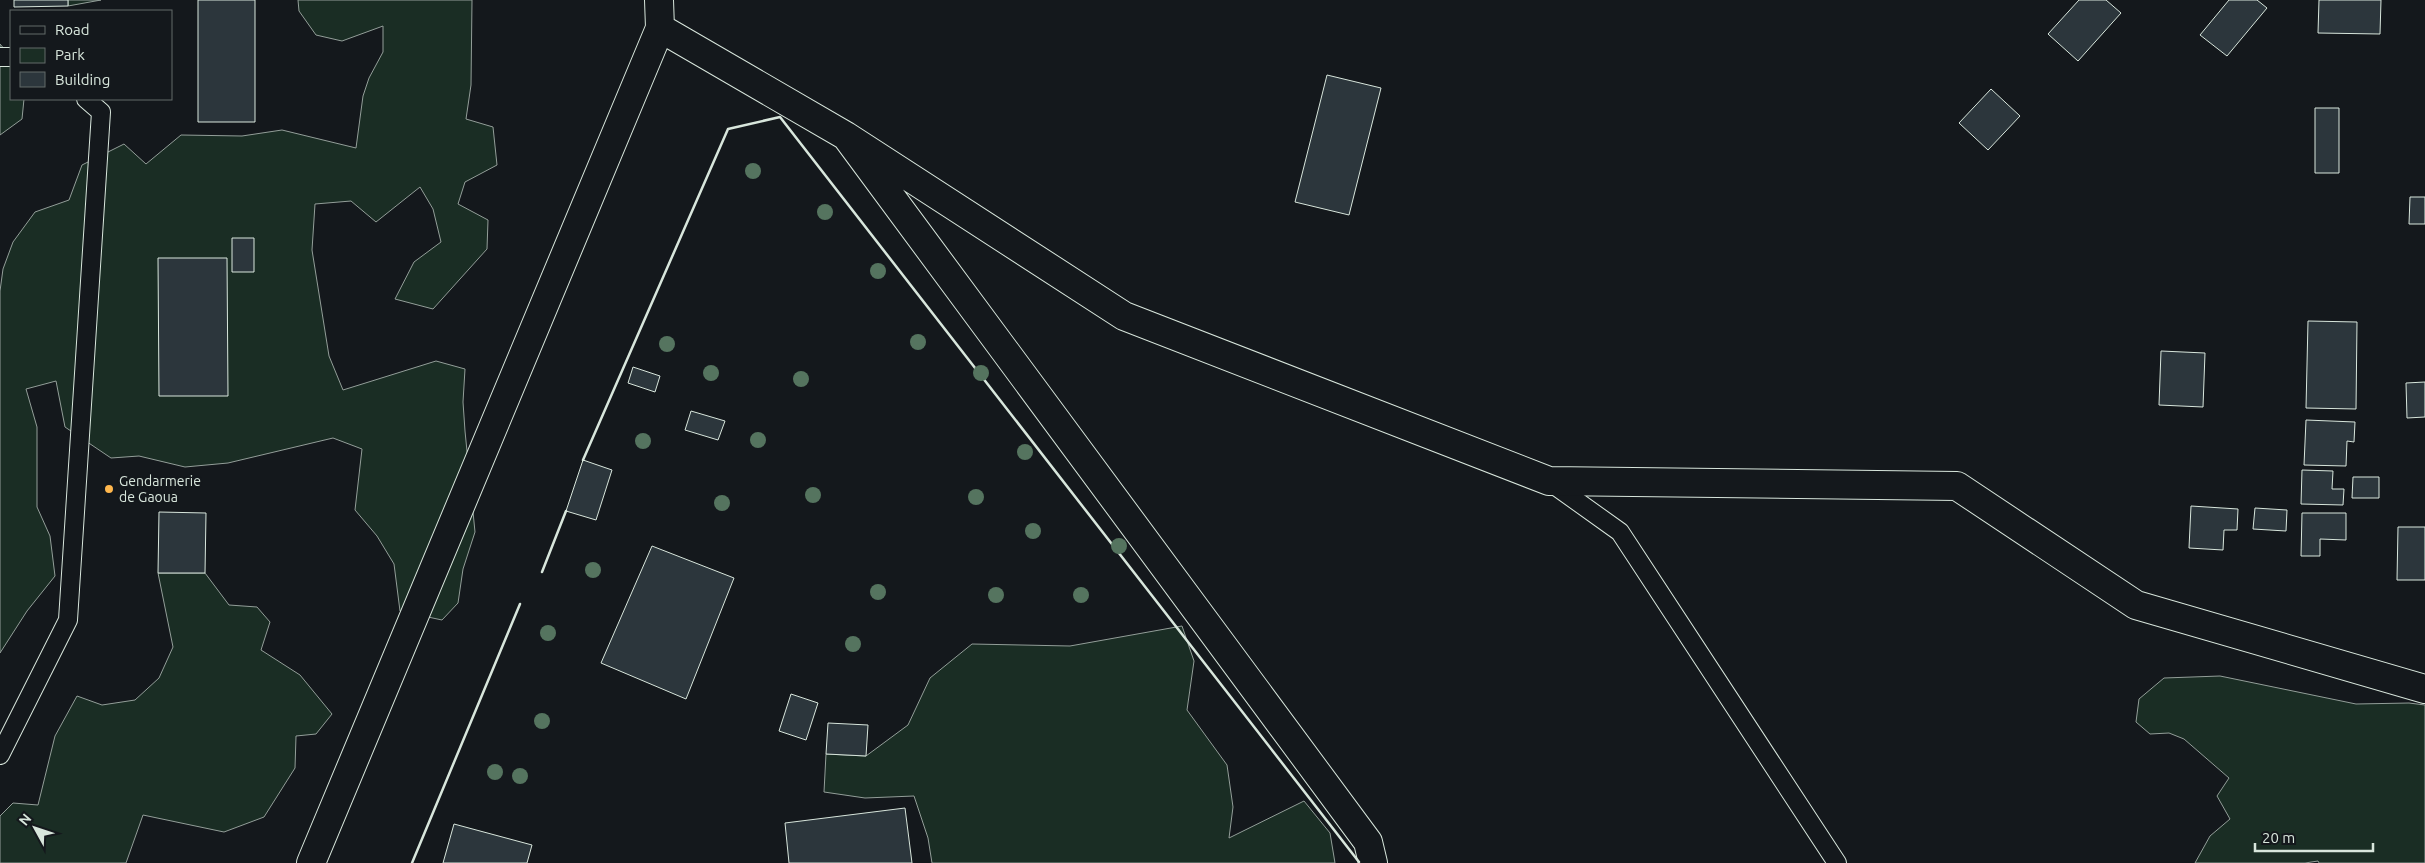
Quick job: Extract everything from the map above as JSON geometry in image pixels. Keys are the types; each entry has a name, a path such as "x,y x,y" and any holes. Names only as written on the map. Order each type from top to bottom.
{"street":[{"path":"311,863 660,28 659,0"},
{"path":"660,28 846,136 1124,316 1549,481 1957,486 2136,605 2425,689"},
{"path":"846,136 1368,842 1374,863"}],"lane":[{"path":"0,755 68,620 101,112 87,100"},
{"path":"1549,481 1620,532 1837,863"}],"green space":[{"path":"68,0 101,0 68,6"},
{"path":"298,0 472,0 471,85 466,119 493,127 497,165 465,182 458,204 488,220 487,249 433,309 395,299 414,262 441,242 433,209 420,187 376,222 351,201 315,204 312,250 329,356 343,390 436,361 465,369 463,402 475,532 463,569 458,603 442,620 400,611 394,564 377,536 355,510 362,449 333,438 228,463 185,467 139,456 111,458 65,427 56,381 26,389 37,427 37,507 50,536 55,576 27,611 0,653 0,291 3,269 13,242 35,212 69,200 82,165 124,144 146,164 181,135 242,136 282,130 356,148 363,96 369,78 383,52 383,26 342,41 316,35 299,11"},
{"path":"0,44 10,56 10,100 24,100 22,119 0,135"},
{"path":"158,573 205,573 229,605 257,607 270,622 261,650 300,675 332,714 316,734 296,736 295,768 264,817 224,832 143,815 126,863 0,863 0,816 13,803 38,805 55,736 77,696 102,705 135,700 159,678 173,647"},
{"path":"1182,626 1194,661 1187,710 1227,765 1233,807 1229,838 1304,801 1330,833 1335,863 932,863 928,838 914,796 865,798 824,792 826,754 866,756 908,725 930,678 972,644 1070,646"},
{"path":"2220,676 2356,704 2409,703 2425,705 2425,863 2319,863 2318,861 2305,863 2195,863 2210,836 2230,819 2217,796 2229,778 2184,739 2169,733 2150,734 2136,722 2139,699 2164,678"}],"building":[{"path":"14,0 68,0 68,6 14,7"},
{"path":"198,0 255,0 255,122 198,122"},
{"path":"2079,0 2106,0 2121,13 2078,61 2048,34"},
{"path":"2229,0 2257,0 2267,8 2227,56 2200,35"},
{"path":"2319,0 2381,0 2380,34 2318,33"},
{"path":"1327,75 1381,88 1349,215 1295,202"},
{"path":"1991,89 2020,116 1988,150 1959,123"},
{"path":"2315,108 2339,108 2339,173 2315,173"},
{"path":"2410,197 2425,197 2425,224 2409,224"},
{"path":"232,238 254,238 254,272 232,272"},
{"path":"158,258 227,258 228,396 159,396"},
{"path":"2308,321 2357,322 2356,409 2306,408"},
{"path":"2161,351 2205,353 2203,407 2159,405"},
{"path":"633,367 660,376 655,392 628,383"},
{"path":"2425,382 2425,417 2407,418 2406,383"},
{"path":"691,411 725,421 718,440 685,430"},
{"path":"2306,420 2355,422 2354,442 2347,441 2346,466 2304,465"},
{"path":"583,460 612,470 596,520 566,511"},
{"path":"2302,470 2333,471 2332,489 2344,489 2343,505 2301,504"},
{"path":"2353,477 2379,477 2379,498 2352,498"},
{"path":"2191,506 2238,509 2237,530 2224,530 2223,550 2189,548"},
{"path":"2255,508 2287,510 2286,531 2253,529"},
{"path":"159,512 206,513 205,573 158,573"},
{"path":"2302,513 2346,513 2346,540 2320,539 2320,556 2301,556"},
{"path":"2398,527 2425,527 2425,580 2397,580"},
{"path":"652,546 734,578 686,699 601,663"},
{"path":"791,694 818,703 806,740 779,731"},
{"path":"828,723 868,725 866,756 826,754"},
{"path":"905,808 912,863 789,863 785,823"},
{"path":"454,824 532,845 527,863 443,863"}],"wall":[{"path":"583,460 728,129 780,117 1359,862"},
{"path":"542,572 566,511"},
{"path":"412,863 520,604"}],"place":[{"name":"Gendarmerie de Gaoua","path":"109,489"}]}
